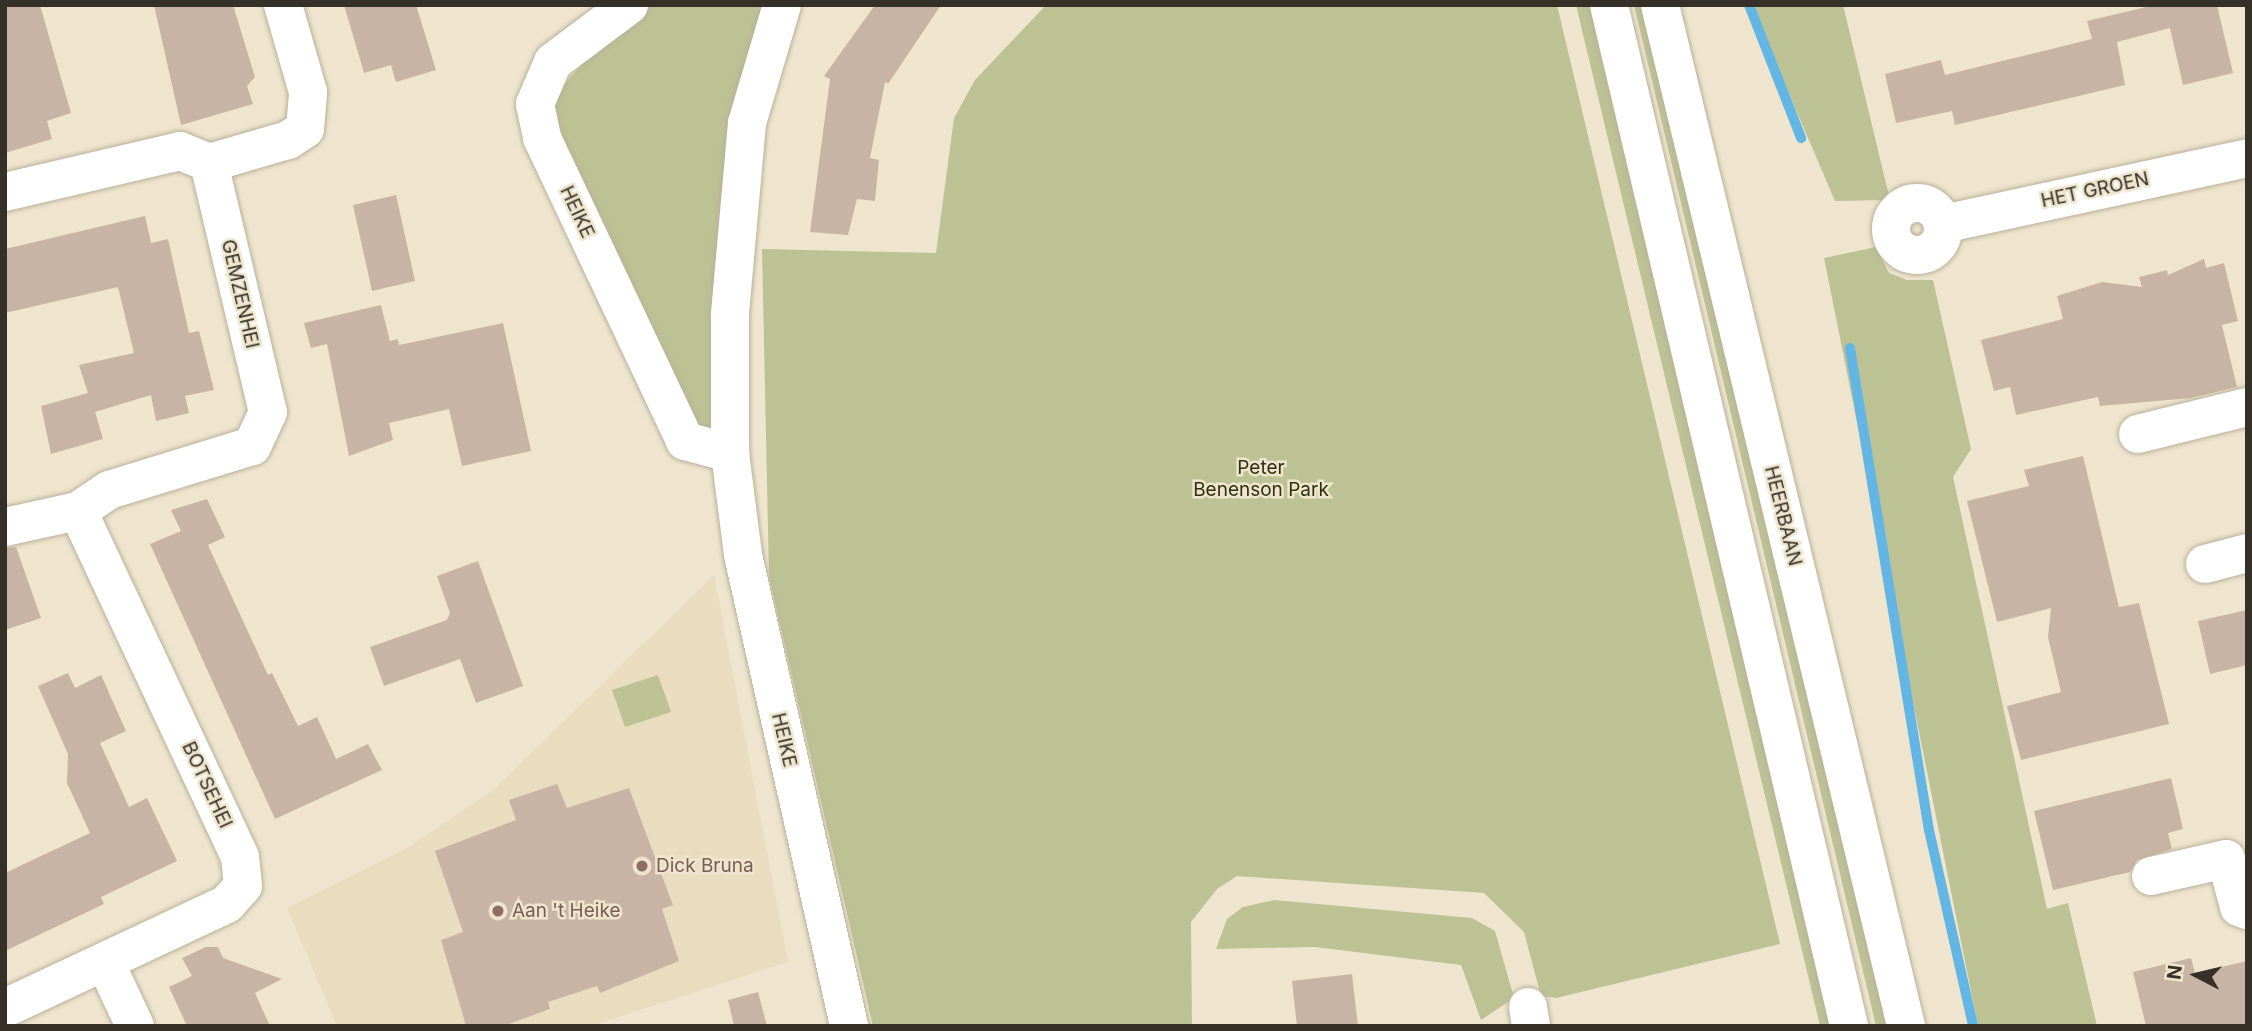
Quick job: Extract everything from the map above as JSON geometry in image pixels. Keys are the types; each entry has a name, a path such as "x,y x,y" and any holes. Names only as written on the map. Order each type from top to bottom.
{"street":[{"path":"5,192 180,151 209,163 288,140 305,129 308,92 283,5"},
{"name":"HEIKE","path":"629,5 553,62 535,104 542,138 685,441 730,453"},
{"name":"HEIKE","path":"782,5 747,123 730,315 730,453 743,555 849,1026"},
{"path":"1609,5 1849,1026"},
{"name":"HEERBAAN","path":"1660,5 1906,1026"},
{"name":"HET GROEN","path":"1942,224 2247,158"},
{"name":"GEMZENHEI","path":"78,511 109,490 252,446 268,412 209,163"},
{"path":"2138,434 2247,407"},
{"path":"5,527 78,511"},
{"name":"BOTSEHEI","path":"5,1008 227,904 243,886 240,857 78,511"},
{"path":"2205,564 2247,553"},
{"path":"2151,876 2226,859 2239,907 2247,910"},
{"path":"105,962 135,1026"}],"shaded area":[{"path":"714,575 788,962 591,1026 337,1026 287,908 407,848 492,791"}],"green space":[{"path":"652,5 772,5 720,428 690,428 557,140 552,98 597,47"},
{"name":"Peter Benenson Park","path":"1046,5 1557,5 1780,944 1556,998 1541,996 1524,932 1484,893 1237,876 1217,889 1191,922 1192,1026 873,1026 769,576 762,249 936,253 954,118 975,80"},
{"path":"1576,5 1595,5 1833,1026 1820,1026"},
{"path":"1634,5 1647,5 1891,1026 1876,1026"},
{"path":"1751,5 1843,5 1890,200 1835,201"},
{"path":"1876,247 1889,273 1907,280 1933,280 1971,449 1953,477 2047,909 2068,903 2097,1026 1978,1026 1824,258"},
{"path":"658,675 671,712 625,727 612,690"},
{"path":"1274,900 1472,918 1495,931 1514,998 1481,1020 1461,965 1315,947 1216,949 1227,919 1243,907"}],"building":[{"path":"5,5 40,5 71,113 47,121 52,139 5,153"},
{"path":"154,5 233,5 255,77 247,86 253,104 181,125"},
{"path":"344,5 416,5 436,70 396,82 391,65 364,73"},
{"path":"875,5 941,5 888,84 885,82 870,158 879,160 875,201 857,199 848,235 810,232 830,79 824,76"},
{"path":"2155,5 2217,5 2233,73 2183,85 2170,28 2117,42 2125,85 1955,125 1952,111 1896,123 1885,74 1941,60 1945,75 2092,39 2087,21"},
{"path":"396,195 415,281 372,291 353,205"},
{"path":"145,216 151,243 168,239 189,333 199,331 214,390 185,396 189,413 156,421 151,395 95,412 103,439 51,454 41,406 88,393 79,365 134,353 118,287 5,313 5,249"},
{"path":"2204,259 2206,268 2224,263 2238,321 2222,325 2237,387 2191,398 2100,406 2098,397 2016,415 2010,387 1994,391 1981,340 2063,319 2057,296 2102,282 2142,287 2139,277 2167,270 2168,275"},
{"path":"381,305 390,341 398,339 399,345 503,323 531,451 462,466 449,409 389,423 393,440 349,456 327,344 311,348 304,323"},
{"path":"2083,456 2119,607 2139,603 2169,724 2021,760 2007,706 2061,692 2048,637 2051,608 1997,622 1967,501 2029,486 2024,470"},
{"path":"207,499 225,537 208,545 268,675 272,673 298,726 317,717 336,759 368,744 382,770 275,819 150,544 181,531 171,510"},
{"path":"16,547 41,618 5,630 5,548"},
{"path":"478,561 523,686 476,703 460,659 384,686 370,647 447,620 450,613 437,576"},
{"path":"2247,610 2247,665 2210,674 2198,621"},
{"path":"68,673 75,688 101,675 126,731 100,743 129,807 147,798 177,861 101,897 104,904 5,951 5,873 90,833 67,783 68,754 38,686"},
{"path":"2171,778 2183,829 2168,833 2172,849 2137,860 2130,872 2053,890 2034,811"},
{"path":"557,784 567,808 629,788 673,905 662,909 679,961 600,993 597,986 548,1002 550,1009 503,1026 466,1026 441,940 463,932 435,851 516,820 509,800"},
{"path":"206,947 218,947 223,958 282,979 255,993 270,1026 187,1026 169,987 192,976 182,958"},
{"path":"2191,958 2195,973 2247,961 2247,1026 2146,1026 2133,972"},
{"path":"1352,974 1358,1026 1297,1026 1292,981"},
{"path":"758,992 767,1026 734,1026 728,1000"}],"waterway":[{"path":"1749,5 1801,138"},
{"path":"1850,348 1929,830 1973,1026"}],"place":[{"name":"Dick Bruna","path":"642,866"},
{"name":"Aan 't Heike","path":"498,911"}]}
